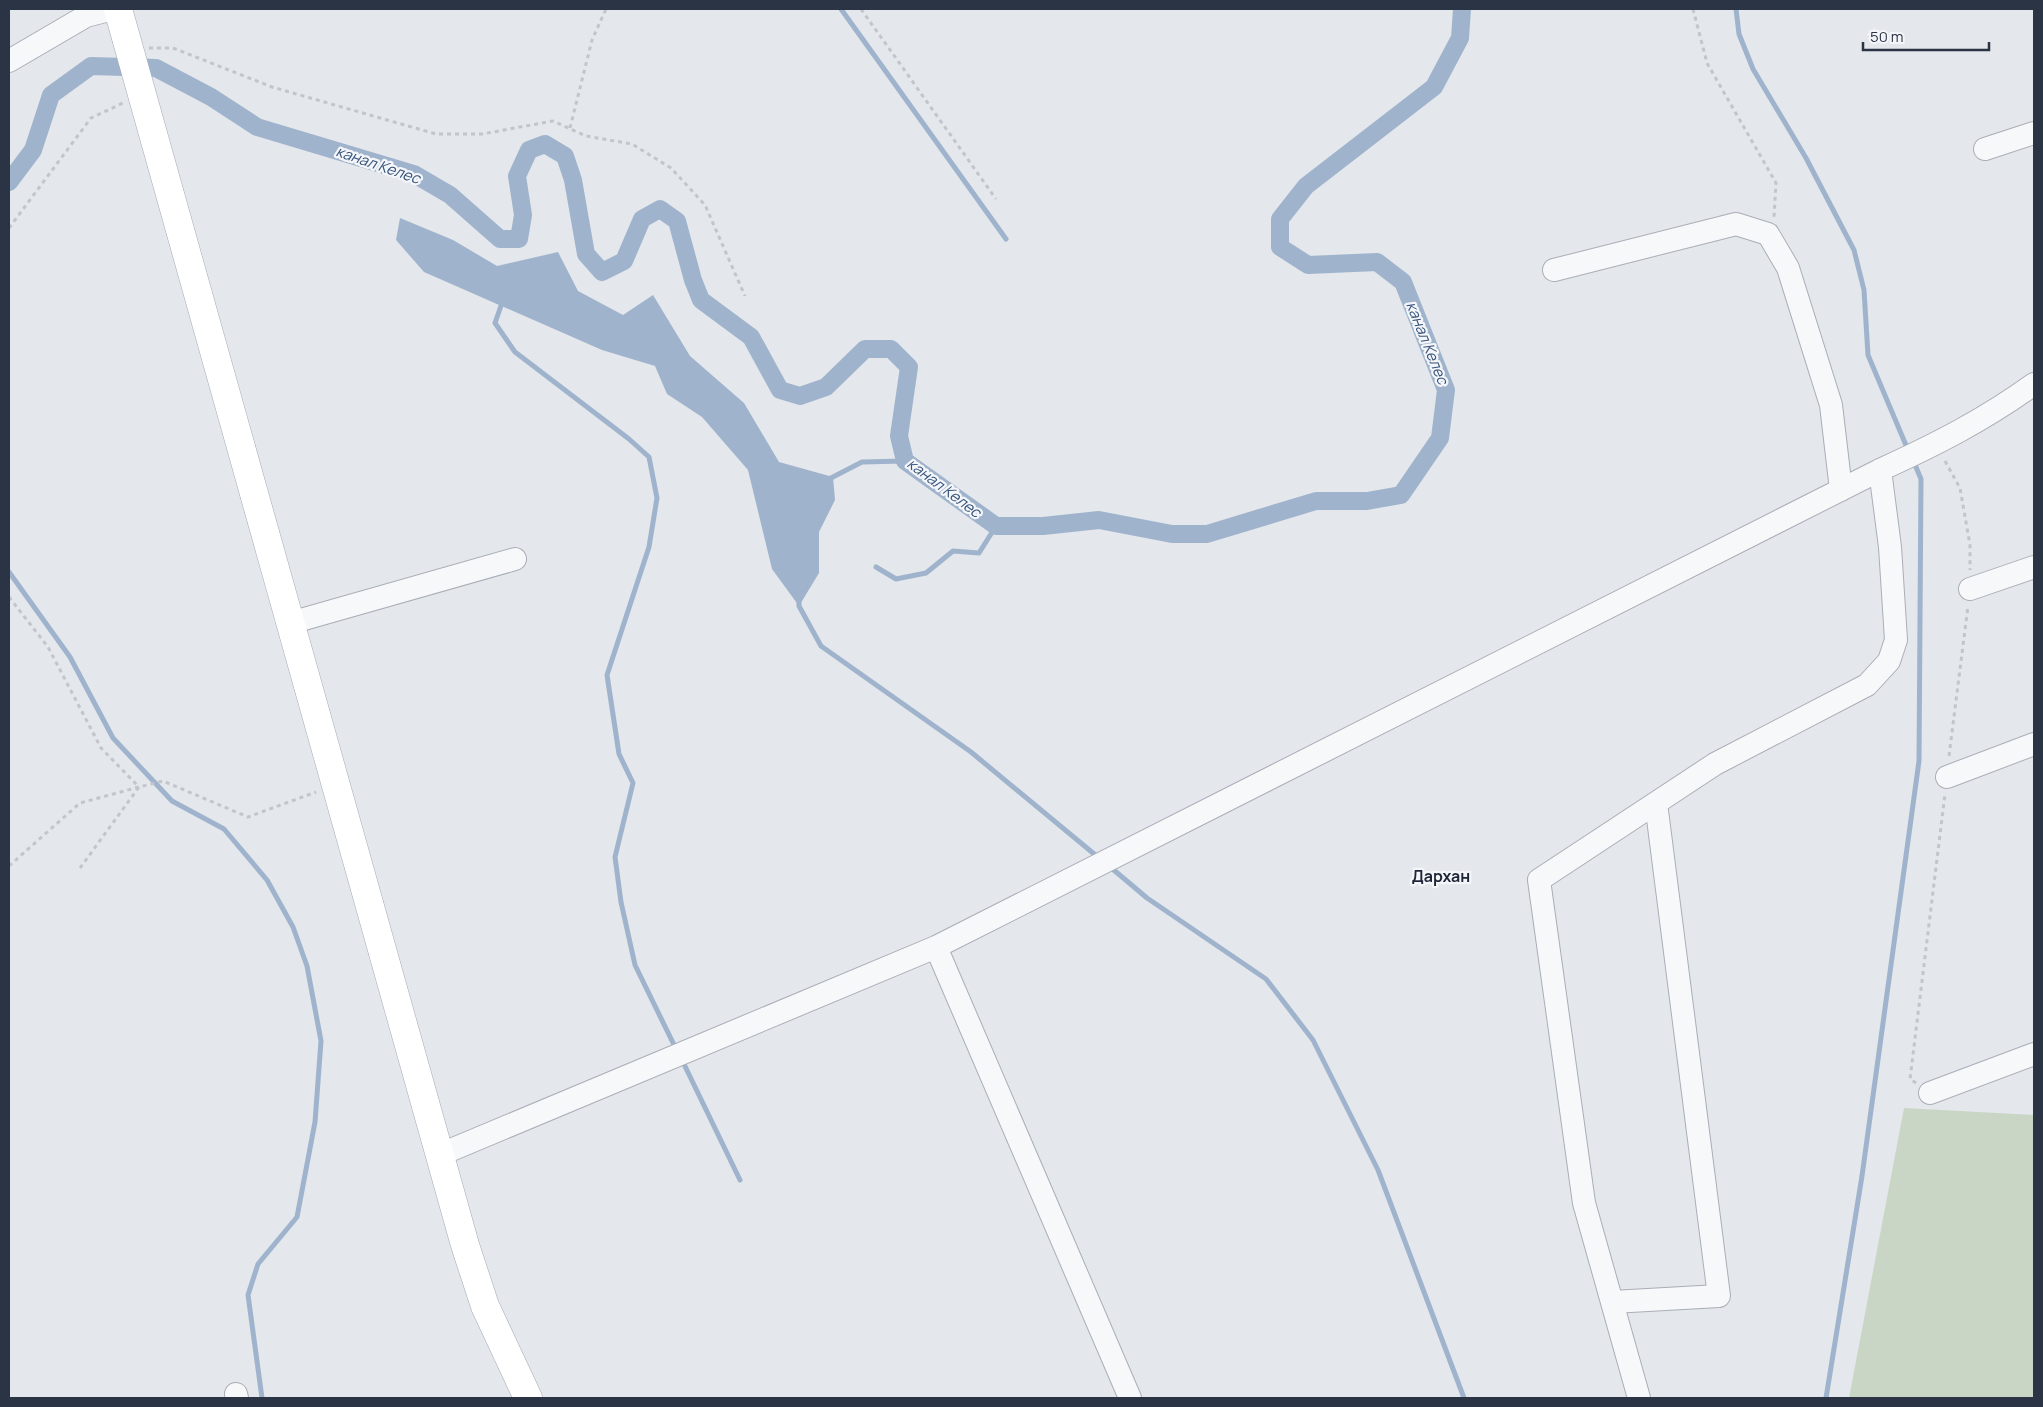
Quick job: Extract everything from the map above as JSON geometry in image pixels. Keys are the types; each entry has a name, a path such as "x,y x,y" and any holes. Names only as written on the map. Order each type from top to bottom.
{"main road":[{"path":"118,9 439,1155 485,1306 528,1398"}],"street":[{"path":"9,61 86,16 113,9"},
{"path":"1986,149 2034,133"},
{"path":"1554,270 1736,224 1768,234 1788,268 1831,405 1841,490"},
{"path":"439,1155 936,947 1880,470 1936,445 1993,413 2034,384"},
{"path":"1639,1398 1584,1203 1539,880 1714,764 1867,685 1888,662 1896,640 1890,547 1880,470"},
{"path":"290,623 514,559"},
{"path":"1970,589 2034,566"},
{"path":"1947,777 2034,744"},
{"path":"1612,1302 1719,1296 1656,803"},
{"path":"936,947 1130,1398"},
{"path":"1930,1093 2034,1054"}],"path":[{"path":"570,128 592,40 606,9"},
{"path":"861,9 996,199"},
{"path":"1693,9 1707,63 1776,183 1776,212 1768,234"},
{"path":"129,49 173,48 272,87 436,134 482,134 553,121 586,136 632,144 671,168 705,205 745,296"},
{"path":"9,228 91,118 142,95"},
{"path":"9,597 48,647 101,748 139,787"},
{"path":"9,866 80,803 162,781 248,817 336,785"},
{"path":"80,868 139,787"}],"green space":[{"path":"1904,1108 2034,1115 2034,1398 1849,1398"}],"water":[{"path":"400,218 453,240 497,266 558,252 578,291 623,315 653,295 690,356 744,403 779,462 833,477 835,500 819,532 819,573 799,606 772,569 748,470 702,417 667,394 655,366 602,350 424,272 396,240"}],"waterway":[{"path":"841,9 1006,239"},
{"name":"канал Келес","path":"9,182 33,150 51,95 91,66 156,68 211,97 257,127 414,174 450,195 500,239 519,239 523,215 517,176 529,150 545,144 565,156 573,180 586,254 602,272 624,261 642,219 660,209 677,221 693,280 701,300 751,337 780,390 800,396 826,387 865,349 891,349 909,367 899,436 905,461 996,526 1043,526 1099,520 1172,534 1207,534 1316,501 1367,501 1401,495 1440,438 1446,390 1403,282 1377,262 1308,265 1280,247 1280,219 1306,186 1434,87 1460,38 1462,9"},
{"path":"1736,9 1739,34 1753,69 1806,158 1854,250 1864,290 1868,355 1908,450"},
{"path":"503,300 495,323 515,352 629,439 649,457 657,498 649,547 607,675 619,754 633,783 615,857 621,902 635,965 677,1051"},
{"path":"1826,1398 1862,1176 1919,761 1921,479 1913,460"},
{"path":"827,480 862,462 905,461"},
{"path":"876,567 896,579 926,573 953,551 979,553 996,526"},
{"path":"9,572 70,657 113,738 172,801 224,829 267,880 293,927 307,966 321,1041 315,1122 297,1217 258,1264 248,1295 262,1398"},
{"path":"799,600 799,606 821,646 971,752 1099,858"},
{"path":"1109,866 1147,898 1266,979 1313,1040 1378,1170 1464,1398"},
{"path":"682,1060 740,1180"}],"district":[{"name":"Дархан","path":"1441,876"}]}
